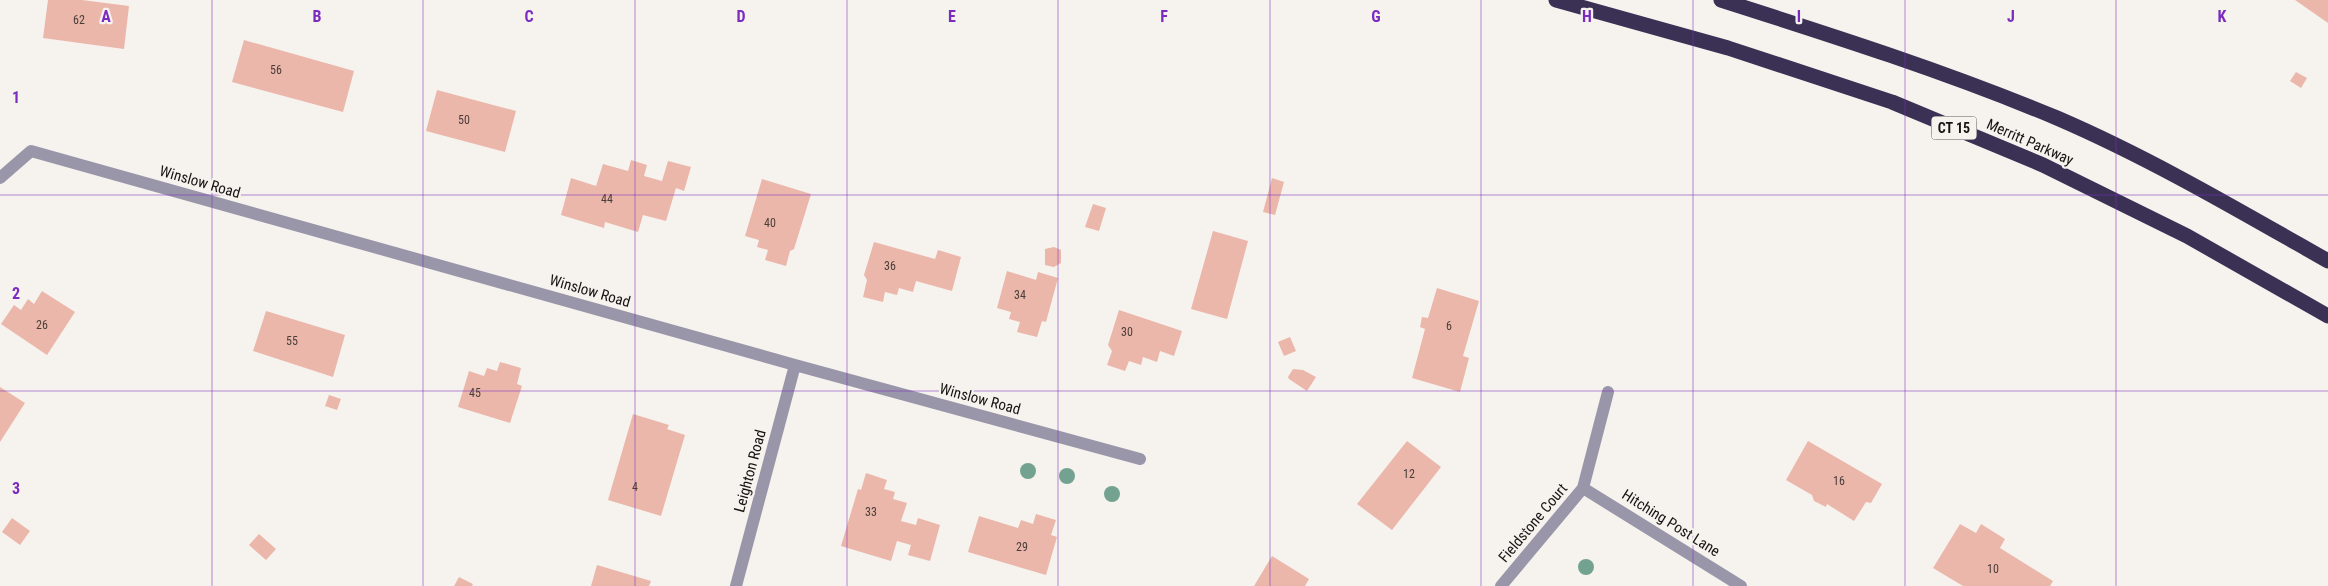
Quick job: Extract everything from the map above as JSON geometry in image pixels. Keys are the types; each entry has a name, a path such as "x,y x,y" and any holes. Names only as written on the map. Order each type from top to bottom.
{"highway":[{"name":"Merritt Parkway","path":"1556,0 1728,48 1892,102 2043,165 2187,236 2328,316"},
{"name":"Merritt Parkway","path":"1721,0 1882,51 2057,119 2204,191 2328,261"}],"street":[{"name":"Winslow Road","path":"0,178 31,151 795,366 1140,459"},
{"name":"Leighton Road","path":"736,586 795,366"},
{"name":"Fieldstone Court","path":"1501,586 1583,488 1608,392"},
{"name":"Hitching Post Lane","path":"1583,488 1741,586"}],"building":[{"path":"48,0 82,0 129,6 124,49 43,38"},
{"path":"2295,0 2328,0 2328,23"},
{"path":"244,40 354,71 343,112 232,82"},
{"path":"2296,72 2307,78 2301,88 2290,81"},
{"path":"437,90 516,111 505,152 426,131"},
{"path":"631,160 647,165 644,176 662,181 668,161 691,167 684,191 676,188 666,221 643,215 638,232 605,222 604,228 561,215 571,178 596,186 603,164 628,171"},
{"path":"1272,178 1284,182 1275,215 1263,212"},
{"path":"762,179 811,194 794,249 790,251 786,266 765,260 768,250 757,247 759,240 745,236"},
{"path":"1093,204 1106,208 1099,231 1085,227"},
{"path":"1213,231 1248,241 1227,319 1191,309"},
{"path":"874,242 935,259 938,250 961,257 952,291 916,281 913,292 899,288 897,295 885,292 883,302 863,297 867,280 864,275"},
{"path":"1054,247 1061,250 1061,263 1054,267 1045,265 1045,249"},
{"path":"1007,271 1036,280 1038,272 1058,278 1046,322 1042,321 1037,337 1017,332 1020,322 1009,319 1011,312 997,308"},
{"path":"1437,288 1479,301 1463,356 1469,358 1460,392 1412,378 1425,329 1420,327 1422,317 1428,318"},
{"path":"42,291 75,312 47,355 1,324 14,305 21,310 28,299 34,304"},
{"path":"1119,310 1182,331 1174,356 1160,351 1157,362 1143,357 1141,365 1129,361 1125,371 1107,365 1112,351 1108,345"},
{"path":"266,311 345,335 333,377 253,351"},
{"path":"1290,337 1296,351 1284,356 1278,342"},
{"path":"500,362 521,368 517,384 522,386 510,423 458,407 469,371 484,376 487,368 497,371"},
{"path":"1293,369 1303,370 1316,377 1307,391 1289,379 1288,377"},
{"path":"0,387 25,403 0,442"},
{"path":"329,395 341,399 337,410 325,406"},
{"path":"633,414 669,425 667,429 685,435 661,516 608,500"},
{"path":"1407,441 1441,467 1392,530 1357,504"},
{"path":"1808,441 1882,484 1871,503 1866,502 1854,521 1827,504 1826,507 1814,501 1812,495 1786,480"},
{"path":"866,473 887,480 884,489 895,492 893,499 907,503 901,521 916,525 918,518 940,525 930,561 908,555 911,545 897,541 891,561 841,546 858,489 861,490"},
{"path":"1036,514 1056,520 1051,535 1057,537 1046,575 968,552 979,516 1018,528 1021,520 1033,524"},
{"path":"12,518 30,531 20,545 2,532"},
{"path":"1960,524 1976,533 1981,524 2005,539 2000,548 2053,581 2050,586 1963,586 1933,568"},
{"path":"259,534 276,549 266,560 249,545"},
{"path":"1272,556 1309,579 1305,586 1254,586"},
{"path":"597,565 651,581 649,586 591,586"},
{"path":"459,577 473,584 472,586 454,586"}]}
